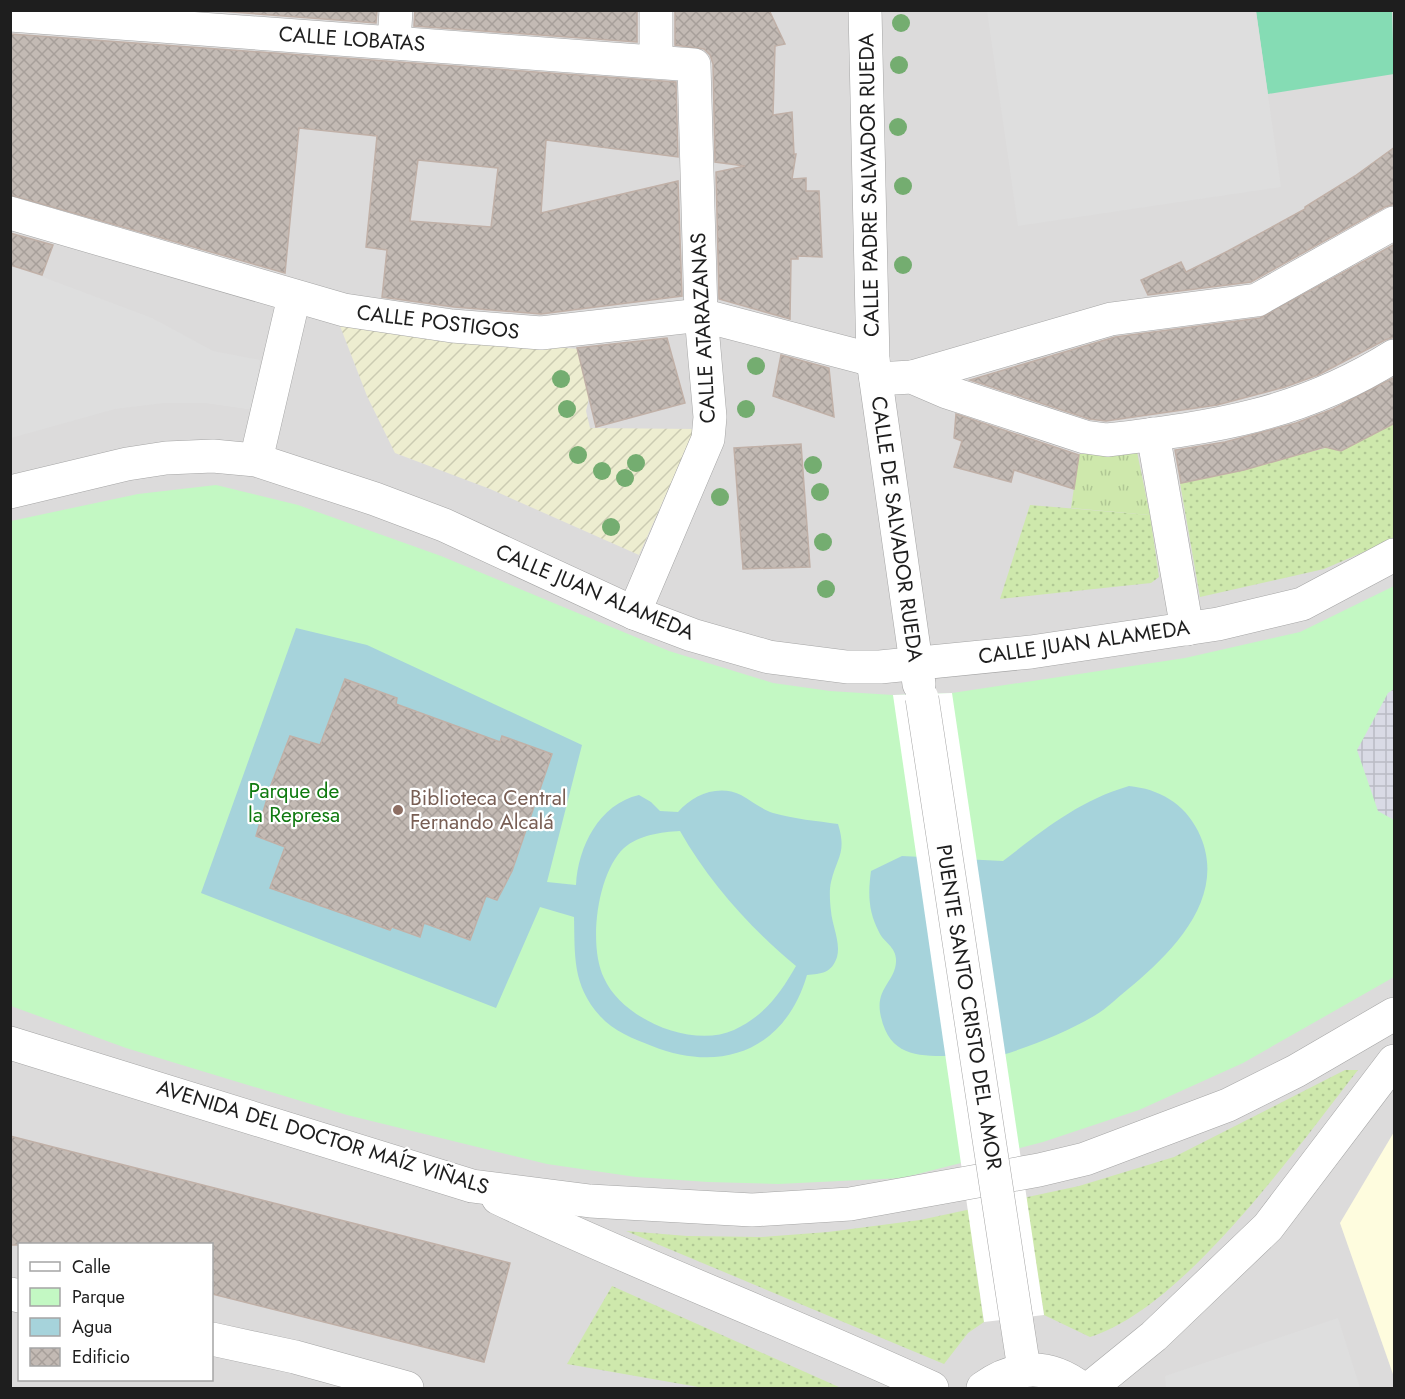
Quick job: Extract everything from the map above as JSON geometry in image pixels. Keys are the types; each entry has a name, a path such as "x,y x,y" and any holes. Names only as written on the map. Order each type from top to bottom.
{"street":[{"path":"394,42 396,10"},
{"path":"656,10 656,61"},
{"name":"CALLE PADRE SALVADOR RUEDA","path":"865,10 874,369"},
{"name":"CALLE LOBATAS","path":"10,15 694,64"},
{"name":"CALLE ATARAZANAS","path":"634,613 708,439 710,417 701,315 694,64"},
{"name":"CALLE POSTIGOS","path":"10,213 344,310 452,326 541,333 576,331 701,315 874,369 912,377"},
{"path":"912,377 959,361 1111,319 1257,300 1395,223"},
{"path":"256,460 294,297"},
{"path":"912,377 947,392 1085,437 1107,440 1256,417 1298,404 1346,385 1395,356"},
{"name":"CALLE DE SALVADOR RUEDA","path":"874,369 922,698"},
{"path":"1153,434 1186,629"},
{"name":"CALLE JUAN ALAMEDA","path":"10,492 127,464 166,458 213,456 256,460 375,499 444,525 634,613 726,646 770,657 847,667 1031,652 1186,629 1302,604 1395,555"},
{"name":"PUENTE SANTO CRISTO DEL AMOR","path":"922,698 1024,1369"},
{"name":"AVENIDA DEL DOCTOR MAÍZ VIÑALS","path":"10,1043 472,1186 590,1201 752,1209 850,1204 1039,1170 1085,1159 1228,1104 1296,1071 1395,1014"},
{"path":"1090,1389 1154,1336 1268,1227 1395,1061"},
{"path":"472,1186 599,1246 865,1357 932,1389"},
{"path":"213,1339 295,1357 407,1389"},
{"path":"983,1389 1002,1375 1024,1369 1046,1370 1068,1378 1081,1389"}],"shaded area":[{"path":"10,11 1394,11 1394,1388 11,1388"},
{"path":"987,11 1256,11 1281,187 1018,226"},
{"path":"11,265 152,318 213,351 260,360 254,410 205,403 164,403 115,409 11,438"},
{"path":"1394,689 1394,820 1378,811 1357,750 1388,693"},
{"path":"1394,1132 1394,1377 1340,1223"},
{"path":"1338,1318 1360,1388 1166,1388 1165,1376"}],"green space":[{"path":"1256,11 1392,11 1394,74 1268,94"},
{"path":"340,326 578,349 589,398 586,411 590,428 695,429 639,555 490,489 395,453 367,396"},
{"path":"1394,423 1394,539 1324,569 1200,597 1180,483 1326,448"},
{"path":"1137,452 1150,515 1071,508 1079,454"},
{"name":"Parque de la Represa","path":"216,485 298,505 441,556 669,651 773,683 830,691 893,695 952,693 1185,658 1300,632 1394,586 1394,977 1243,1063 1139,1110 1043,1142 902,1178 778,1184 636,1177 547,1164 347,1115 126,1048 11,1006 11,521 138,494"},
{"path":"1030,505 1150,515 1159,577 1151,583 1000,599"},
{"path":"1345,1070 1358,1070 1271,1181 1200,1260 1163,1294 1126,1320 1090,1337 1044,1315 1031,1233 972,1241 984,1322 968,1333 944,1364 626,1231 687,1236 761,1237 828,1232 920,1220 1079,1186 1174,1157"},
{"path":"612,1286 841,1388 704,1388 567,1364"}],"water":[{"path":"296,628 367,645 582,745 547,882 576,885 581,856 593,829 613,808 639,795 660,811 678,812 698,796 706,793 732,792 773,813 838,824 842,842 830,889 838,946 835,962 825,972 807,975 797,1001 783,1022 767,1038 748,1049 726,1056 703,1057 678,1054 631,1037 605,1021 584,993 580,981 575,957 574,917 540,907 496,1008 201,893","holes":["680,831 691,850 732,904 796,966 784,986 763,1011 734,1030 717,1035 698,1036 679,1033 642,1017 613,993 599,964 596,929 598,910 607,874 615,859 630,844 658,833"]},
{"path":"1129,786 1150,790 1178,805 1198,831 1206,854 1207,876 1203,897 1194,917 1166,954 1099,1013 1061,1033 1002,1055 928,1056 907,1052 891,1040 881,1017 880,999 895,969 896,957 881,936 873,917 869,894 871,871 902,856 1003,861 1078,808"}],"pier":[{"path":"952,693 1044,1315 984,1322 893,695"}],"building":[{"path":"206,10 377,10 376,23"},
{"path":"415,10 637,10 637,42 414,26"},
{"path":"675,10 769,10 785,44 775,46 773,115 792,112 794,154 796,154 792,179 806,178 806,191 819,191 822,257 798,256 798,259 791,259 790,319 719,299 716,172 745,166 715,162 713,64 710,55 704,49 675,45"},
{"path":"10,34 676,82 678,157 546,140 541,213 678,181 682,296 541,314 454,307 382,297 387,250 366,247 377,136 299,128 285,273 10,195","holes":["418,160 498,168 491,227 410,221"]},
{"path":"1395,147 1395,204 1385,207 1251,282 1148,295 1141,280 1181,262 1186,272 1228,251 1305,209"},
{"path":"10,233 53,245 42,275 10,265"},
{"path":"1395,244 1395,337 1318,375 1285,387 1217,405 1106,421 1089,419 970,380 1115,337 1260,318"},
{"path":"667,338 685,403 596,427 577,348"},
{"path":"781,355 829,368 834,417 773,396"},
{"path":"1395,377 1395,423 1341,451 1325,447 1244,470 1181,483 1175,450 1225,442 1296,423 1333,409"},
{"path":"956,414 1079,455 1074,489 1014,470 1011,482 954,467 962,441 954,438"},
{"path":"801,444 810,567 743,569 734,448"},
{"name":"Biblioteca Central Fernando Alcalá","path":"345,679 397,698 396,704 500,742 502,736 552,754 512,871 497,900 486,896 470,940 424,923 420,937 392,927 390,930 270,888 285,847 256,836 271,785 290,736 320,745"},
{"path":"10,1136 510,1263 484,1362 213,1294 213,1243 18,1243 18,1245 10,1245"}],"place":[{"name":"Biblioteca Central Fernando Alcalá","path":"398,810"}]}
